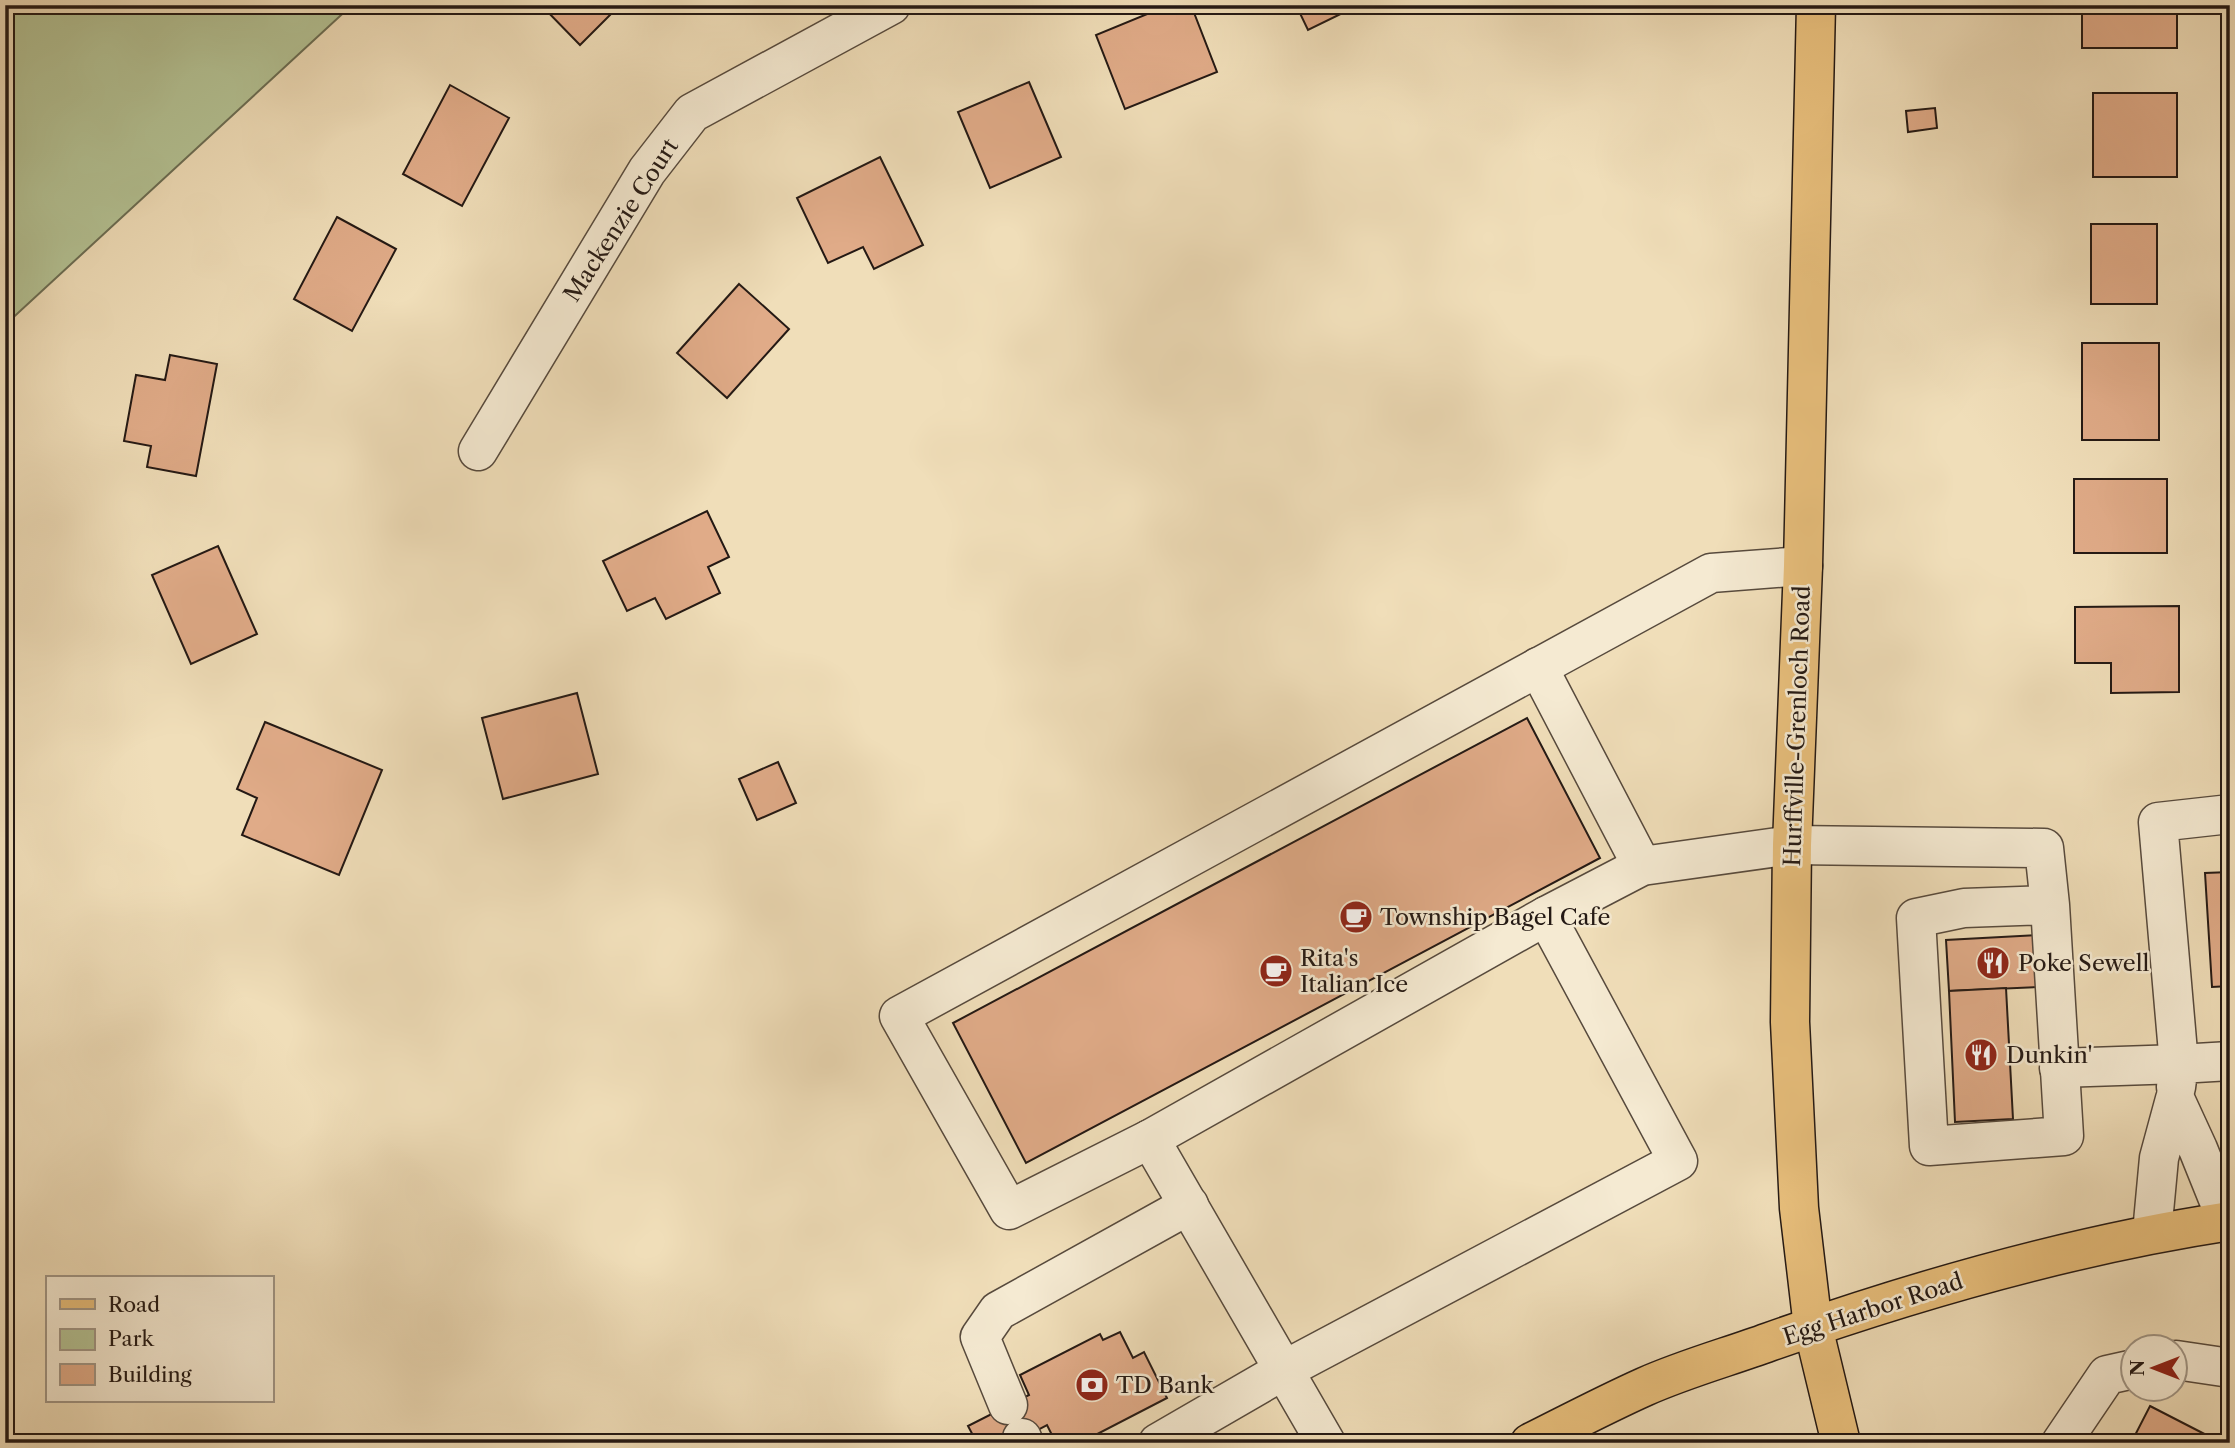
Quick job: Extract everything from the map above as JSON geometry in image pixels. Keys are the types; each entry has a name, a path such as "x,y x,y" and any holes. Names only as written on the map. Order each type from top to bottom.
{"main road":[{"name":"Hurffville-Grenloch Road","path":"1816,5 1792,845 1790,1022 1799,1208 1812,1326 1841,1443"},
{"name":"Egg Harbor Road","path":"1530,1443 1645,1386 1812,1326 1956,1281 2049,1256 2152,1233 2228,1221"}],"street":[{"name":"Mackenzie Court","path":"478,451 647,171 691,113 891,5"},
{"path":"1802,565 1711,573 899,1016 1009,1210 1150,1139 1546,916 1642,866 1792,845 2044,848 2050,905 2064,1136 1929,1146 1928,1133 1916,918 1964,908 2050,905"},
{"path":"1538,667 1642,866"},
{"path":"2228,1221 2198,1149 2177,1081 2158,822 2230,814"},
{"path":"1157,1443 1284,1370 1678,1161 1546,916"},
{"path":"2059,1068 2177,1081 2230,1061"},
{"path":"2152,1233 2159,1158 2177,1081"},
{"path":"1150,1139 1325,1443"},
{"path":"1018,1429 981,1337 999,1311 1189,1205"},
{"path":"2190,1362 2230,1368"},
{"path":"2061,1443 2107,1375 2120,1372"}],"green space":[{"path":"5,5 352,5 5,325"},
{"path":"5,1239 9,1443 5,1443"}],"building":[{"path":"541,5 620,5 580,45"},
{"path":"1169,5 1191,5 1217,72 1125,109 1096,35"},
{"path":"1296,5 1359,5 1308,30"},
{"path":"2082,5 2177,5 2177,48 2082,48"},
{"path":"1029,82 1061,157 990,188 958,112"},
{"path":"450,85 509,118 462,206 403,174"},
{"path":"2093,93 2177,93 2177,177 2093,177"},
{"path":"1935,108 1937,128 1908,132 1906,111"},
{"path":"880,157 923,245 874,269 863,247 828,263 797,198"},
{"path":"337,217 396,249 352,331 294,299"},
{"path":"2091,224 2157,224 2157,304 2091,304"},
{"path":"739,284 789,329 727,398 677,353"},
{"path":"2082,343 2159,343 2159,440 2082,440"},
{"path":"170,355 217,364 196,476 147,467 151,446 124,441 136,375 165,380"},
{"path":"2074,479 2167,479 2167,553 2074,553"},
{"path":"707,511 729,557 708,567 720,593 666,619 655,598 627,611 603,561"},
{"path":"218,546 257,634 191,664 152,575"},
{"path":"2179,606 2179,692 2111,693 2111,663 2075,663 2075,607"},
{"path":"577,693 598,774 503,799 482,718"},
{"path":"1527,718 1600,858 1026,1163 953,1023"},
{"path":"265,722 382,770 339,875 242,835 257,798 237,789"},
{"path":"778,762 796,803 757,820 739,779"},
{"path":"2230,872 2230,986 2212,987 2205,873"},
{"name":"Poke Sewell","path":"2037,935 2040,987 1949,991 1946,940"},
{"name":"Dunkin'","path":"2006,988 2013,1119 1955,1122 1949,991"},
{"name":"TD Bank","path":"1120,1332 1133,1358 1144,1352 1167,1398 1080,1443 1056,1443 1047,1425 1013,1443 977,1443 968,1426 1029,1395 1020,1375 1100,1334 1103,1340"},
{"path":"2150,1406 2222,1443 2131,1443"}],"place":[{"name":"Township Bagel Cafe","path":"1356,917"},
{"name":"Poke Sewell","path":"1993,963"},
{"name":"Rita's Italian Ice","path":"1276,971"},
{"name":"Dunkin'","path":"1981,1055"},
{"name":"TD Bank","path":"1092,1385"}]}
